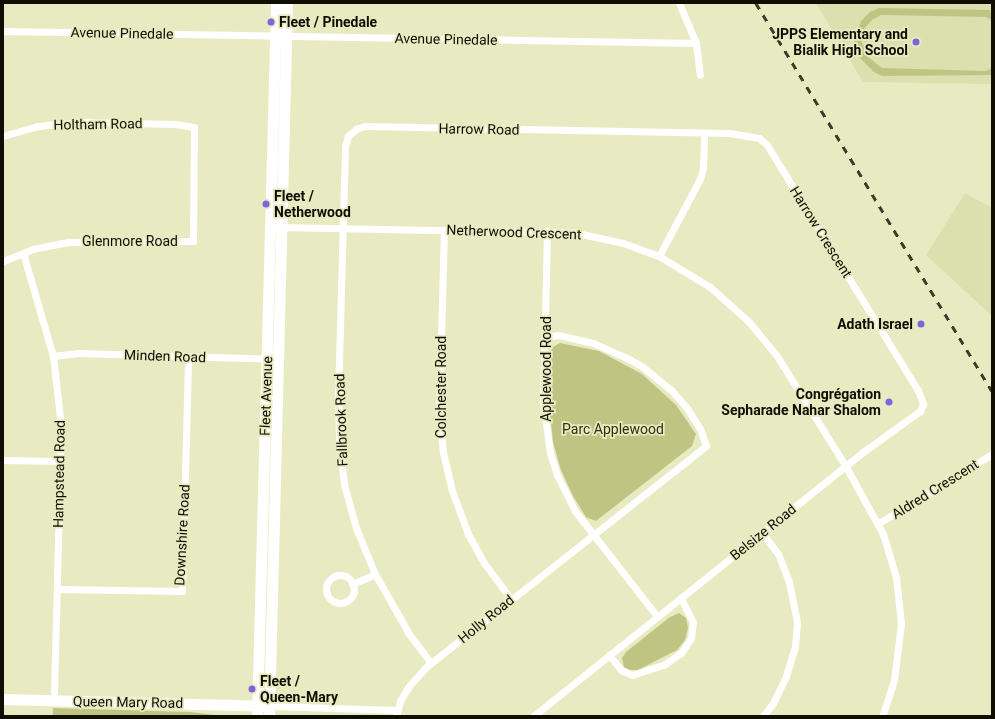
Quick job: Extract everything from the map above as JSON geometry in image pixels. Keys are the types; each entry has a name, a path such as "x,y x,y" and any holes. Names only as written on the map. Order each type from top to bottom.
{"main road":[{"path":"276,3 281,36"},
{"path":"280,76 281,36 287,3"},
{"name":"Fleet Avenue","path":"269,711 272,358 271,227 280,76"},
{"name":"Fleet Avenue","path":"257,711 272,358 283,227 280,76"},
{"name":"Queen Mary Road","path":"3,699 54,700 269,711"}],"street":[{"path":"679,3 696,43 700,75"},
{"name":"Avenue Pinedale","path":"3,31 696,43"},
{"name":"Holtham Road","path":"3,136 38,126 80,122 160,123 194,127"},
{"name":"Glenmore Road","path":"3,261 23,253 48,246 88,240 193,241 194,127"},
{"name":"Harrow Road","path":"342,227 346,140 351,132 360,127 704,133"},
{"path":"659,256 700,179 703,168 704,133"},
{"name":"Harrow Crescent","path":"704,133 749,135 759,138 768,145 921,397 920,411 914,418 846,467"},
{"name":"Netherwood Crescent","path":"271,227 547,231 603,238 659,256 710,287 749,322 777,356 879,523 896,577 901,624 896,673 882,716"},
{"name":"Fallbrook Road","path":"342,227 339,438 348,498 361,542 374,574 408,632 431,663"},
{"name":"Colchester Road","path":"444,230 439,414 443,452 451,488 468,534 484,563 511,599"},
{"name":"Applewood Road","path":"547,231 543,402 550,453 566,495 593,535 658,616"},
{"name":"Hampstead Road","path":"23,253 53,356 59,402 60,461 58,589 54,700"},
{"name":"Holly Road","path":"396,713 411,682 431,663 706,446 694,418 671,390 629,358 582,340 558,335 545,337"},
{"name":"Minden Road","path":"53,356 78,353 272,358"},
{"name":"Downshire Road","path":"58,589 182,591 188,357"},
{"name":"Aldred Crescent","path":"879,523 992,454"},
{"path":"3,460 60,461"},
{"name":"Belsize Road","path":"533,716 846,467"},
{"path":"763,533 778,554 789,582 797,622 795,646 786,676 773,703 763,716"},
{"path":"352,584 374,574"},
{"path":"609,655 622,670 632,675 665,664 681,653 691,638 693,622 681,598"},
{"name":"Queen Mary Road","path":"269,711 396,713"}],"shaded area":[{"name":"JPPS Elementary and Bialik High School","path":"816,3 992,3 992,84 863,82"},
{"path":"965,193 992,208 992,316 926,255"}],"green space":[{"path":"879,8 990,10 992,20 986,17 881,15 872,20 864,29 861,40 867,56 882,68 986,71 992,68 992,75 882,76 874,72 861,59 854,41 861,21 870,12"},
{"name":"Parc Applewood","path":"560,343 599,351 642,374 676,405 696,434 692,446 596,521 586,517 573,496 561,470 553,442 549,402 550,353 553,347"},
{"path":"679,613 686,618 688,628 685,640 677,650 638,670 630,670 624,667 622,658 626,652 670,617"},
{"path":"53,708 190,712 223,716 53,716"}],"railway":[{"path":"756,3 992,391"}],"place":[{"name":"Fleet / Pinedale","path":"271,22"},
{"name":"JPPS Elementary and Bialik High School","path":"916,42"},
{"name":"Fleet / Netherwood","path":"266,204"},
{"name":"Adath Israel","path":"921,324"},
{"name":"Congrégation Sepharade Nahar Shalom","path":"889,402"},
{"name":"Fleet / Queen-Mary","path":"252,689"}]}
